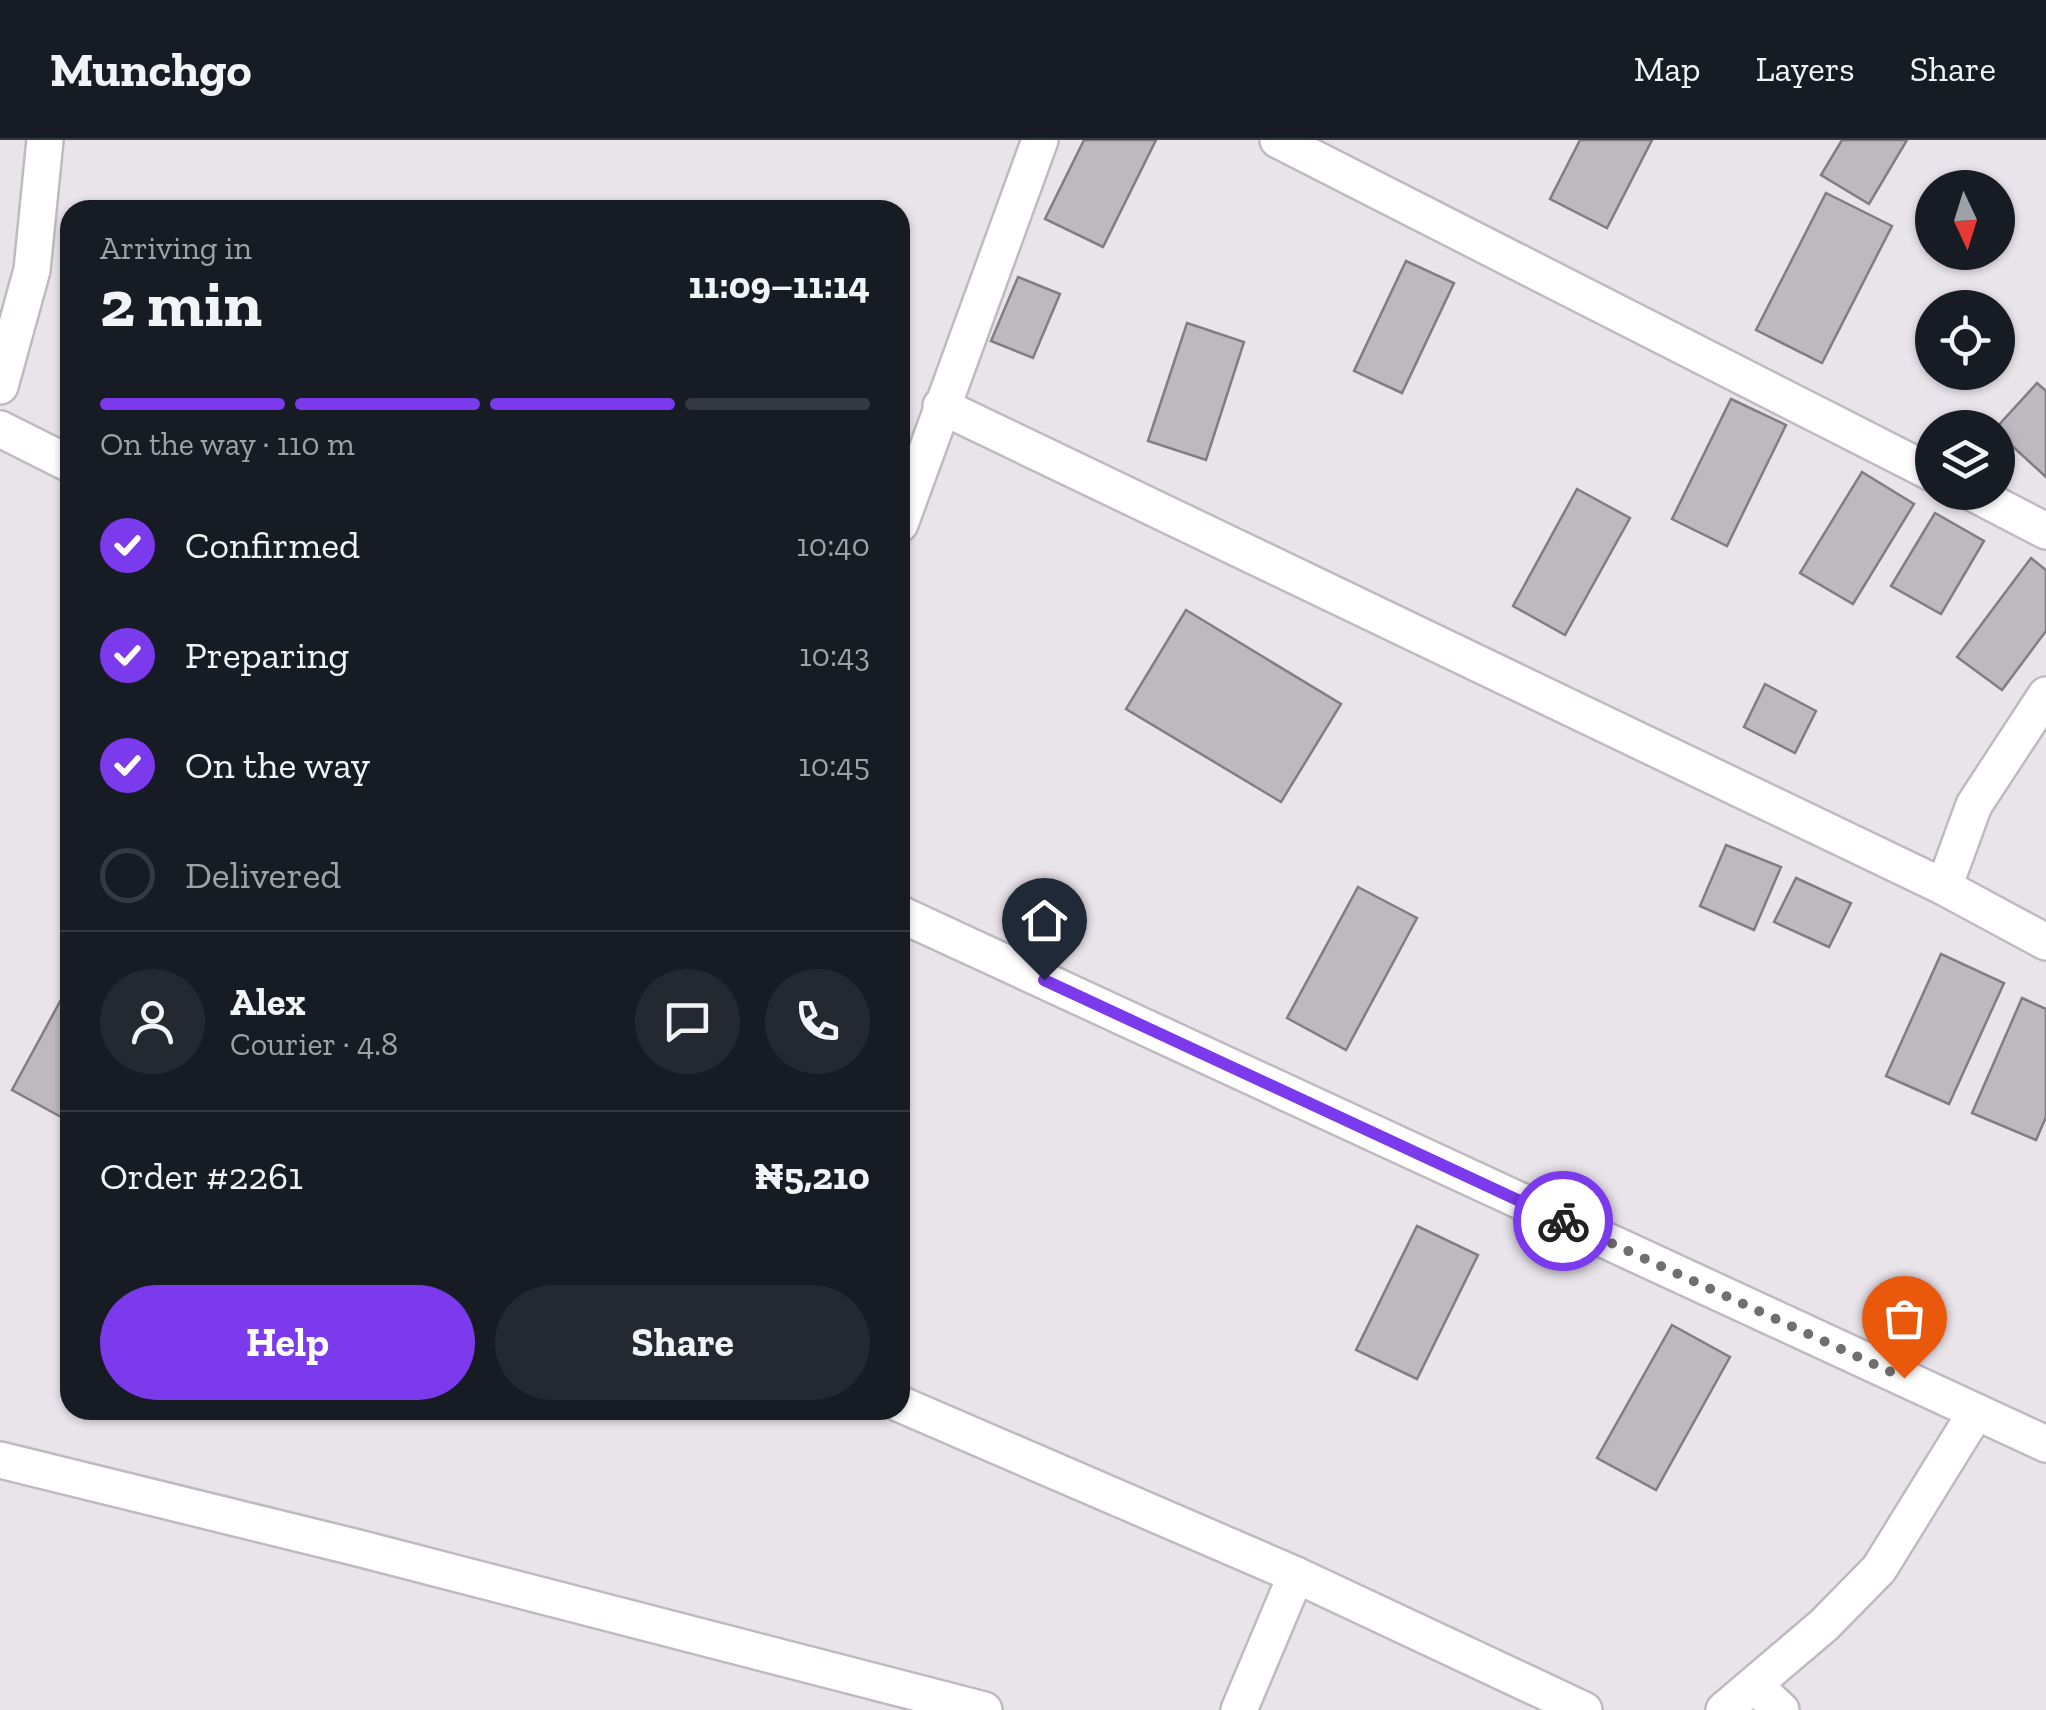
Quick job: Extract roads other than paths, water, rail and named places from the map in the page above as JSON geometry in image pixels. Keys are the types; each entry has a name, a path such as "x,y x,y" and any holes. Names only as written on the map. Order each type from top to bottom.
{"street":[{"path":"0,386 32,270 45,140"},
{"path":"910,495 1040,140"},
{"path":"1278,140 1915,464"},
{"path":"941,406 1944,887 2046,942"},
{"path":"0,429 60,459"},
{"path":"2006,510 2046,531"},
{"path":"1944,887 1974,806 2046,695"},
{"path":"910,919 2046,1444"},
{"path":"910,1408 1296,1574 1584,1710"},
{"path":"1724,1710 1824,1625 1880,1568 1976,1412"},
{"path":"0,1460 984,1710"},
{"path":"1239,1710 1296,1574"},
{"path":"1755,1686 1780,1710"}]}
